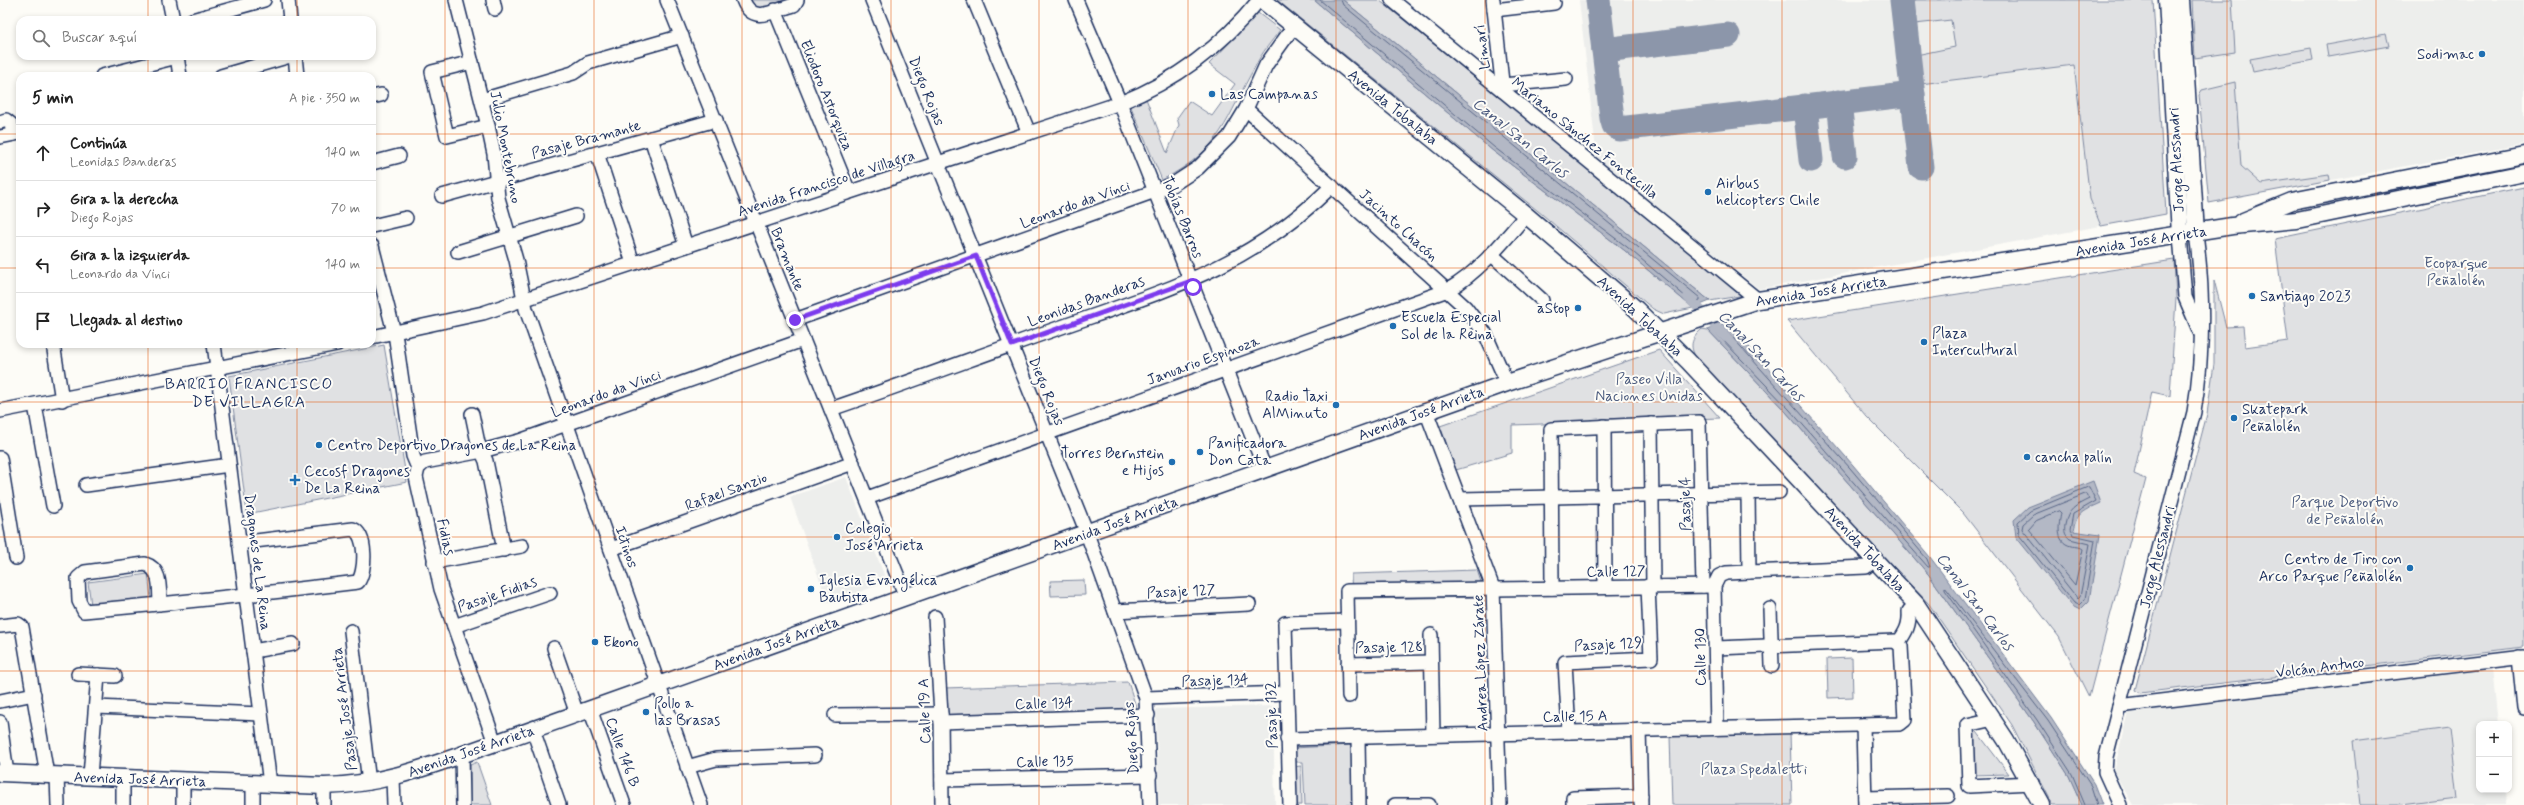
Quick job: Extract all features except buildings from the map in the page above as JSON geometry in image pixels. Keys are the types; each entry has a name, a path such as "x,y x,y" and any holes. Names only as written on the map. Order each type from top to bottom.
{"main road":[{"name":"Avenida Tobalaba","path":"1260,0 1526,215 1660,332 1916,604 1993,719 2032,783 2042,805"},
{"name":"Jorge Alessandri","path":"2167,0 2180,235"},
{"name":"Jorge Alessandri","path":"2181,0 2196,233"},
{"name":"Avenida José Arrieta","path":"2232,226 2292,201 2417,178 2524,156"},
{"name":"Avenida José Arrieta","path":"3,774 90,776 324,786 369,783 393,778 584,712 1426,411 1758,300 2196,233 2232,226 2278,223 2368,207 2524,173"},
{"path":"2417,178 2443,191"},
{"path":"2368,207 2380,185"}],"street":[{"path":"169,0 172,16"},
{"path":"206,16 264,0"},
{"path":"288,0 290,16"},
{"name":"Julio Montebruno","path":"456,0 488,126 500,208 509,236 524,300"},
{"name":"Bramante","path":"667,0 906,597"},
{"path":"743,0 747,10 753,14 764,15 775,10 794,5 797,0"},
{"name":"Diego Rojas","path":"872,0 1087,533 1146,698 1148,715 1150,805"},
{"path":"974,0 1029,133"},
{"name":"Tobías Barros","path":"1076,0 1156,192 1265,469"},
{"name":"Avenida Francisco de Villagra","path":"376,336 465,318 524,300 1120,103 1152,89 1187,68 1231,32 1260,0"},
{"name":"Mariano Sánchez Fontecilla","path":"1392,0 1503,88 1758,300"},
{"path":"1494,5 1554,3"},
{"name":"Limarí","path":"1494,5 1503,88"},
{"name":"Eliodoro Astorquiza","path":"775,10 849,192"},
{"name":"Leonardo da Vinci","path":"795,320 1156,192 1186,176 1210,157 1229,137 1246,108 1266,65 1294,26"},
{"path":"482,100 573,73 584,64 682,36"},
{"path":"117,72 162,60"},
{"path":"178,60 179,72"},
{"path":"235,72 276,60"},
{"path":"295,60 296,72"},
{"path":"472,62 432,72 447,136 488,126"},
{"path":"1503,88 1566,79"},
{"name":"Jacinto Chacón","path":"1246,108 1448,290 1478,323 1490,343 1506,383"},
{"path":"0,122 6,120 16,132"},
{"name":"Pasaje Bramante","path":"442,196 716,120"},
{"path":"0,137 16,133"},
{"path":"651,138 686,246"},
{"path":"597,153 633,264"},
{"path":"376,162 399,156"},
{"name":"Leonidas Banderas","path":"831,409 1191,281 1228,263 1263,243 1299,216 1332,186"},
{"name":"Januario Espinoza","path":"867,498 1047,432 1448,290 1463,281 1491,254 1526,215"},
{"path":"458,252 576,216"},
{"path":"376,225 406,218"},
{"name":"Jorge Alessandri","path":"2120,805 2105,772 2106,757 2194,412 2202,340 2202,297 2196,233"},
{"name":"Jorge Alessandri","path":"2180,235 2186,297 2202,340"},
{"path":"1491,254 1542,300"},
{"path":"376,262 394,332"},
{"name":"Ictinos","path":"524,300 566,424 701,805"},
{"name":"Fidias","path":"394,332 412,456 418,468 416,477 434,562 454,626 495,743"},
{"name":"Leonardo da Vinci","path":"418,468 425,462 482,451 566,424 804,340"},
{"path":"54,348 62,400"},
{"name":"Dragones de La Reina","path":"214,348 270,784"},
{"path":"0,411 62,400 317,348"},
{"path":"35,405 53,506"},
{"name":"Andrea López Zárate","path":"1426,411 1493,588 1500,805"},
{"path":"472,414 486,461 504,550"},
{"name":"Pasaje 4","path":"1652,424 1699,422 1700,494 1708,586"},
{"path":"1552,588 1551,429 1652,424"},
{"name":"Pasaje 129","path":"1568,732 1565,662 1651,658 1650,586 1652,424"},
{"path":"1604,426 1605,587"},
{"path":"0,458 16,558"},
{"name":"Rafael Sanzio","path":"611,549 853,463"},
{"path":"86,485 229,465"},
{"path":"1460,499 1779,492"},
{"path":"1748,493 1749,572"},
{"path":"160,604 157,572 151,566 145,564 85,572 78,578 79,601 84,611 160,604 246,595 358,582 362,577 365,560 361,540 353,529 239,543"},
{"path":"434,562 522,546"},
{"path":"1708,586 1719,576 1726,573 1866,567 1874,559"},
{"name":"Calle 127","path":"1347,591 1708,586"},
{"name":"Calle 130","path":"1708,586 1716,648 1717,728"},
{"name":"Pasaje 128","path":"1347,591 1348,696"},
{"name":"Pasaje Fidias","path":"454,626 550,593"},
{"name":"Pasaje 127","path":"1115,611 1249,604"},
{"path":"1716,648 1898,642 1905,634 1910,622 1909,611 1916,604"},
{"path":"1770,609 1772,666"},
{"name":"Calle 19 A","path":"935,617 941,718 942,805"},
{"name":"Pasaje 132","path":"1290,805 1285,694 1285,623 1347,621"},
{"path":"0,626 18,624 22,627 34,694 58,805"},
{"name":"Pasaje José Arrieta","path":"351,631 369,783"},
{"name":"Pasaje 128","path":"1431,635 1433,736"},
{"name":"Calle 15 A","path":"1287,739 1900,724 1905,720 1902,646 1898,642"},
{"path":"253,651 293,644"},
{"path":"554,648 584,712"},
{"path":"2521,657 2524,710"},
{"name":"Volcán Antuco","path":"2119,706 2521,657"},
{"name":"Pasaje 128","path":"1348,664 1431,662"},
{"path":"78,674 115,676"},
{"path":"90,776 98,675"},
{"path":"0,701 34,694"},
{"name":"Pasaje 134","path":"1146,698 1285,694"},
{"path":"96,707 261,714"},
{"name":"Calle 146 B","path":"584,712 624,805"},
{"name":"Calle 134","path":"835,715 941,718 1148,715"},
{"path":"1993,719 1967,725 1969,786 2032,783"},
{"path":"0,722 3,774"},
{"path":"1863,725 1865,802 1948,796"},
{"path":"533,730 559,805"},
{"path":"1573,805 1573,798 1641,801 1639,730"},
{"path":"1358,737 1360,805"},
{"path":"462,754 463,805"},
{"path":"688,767 716,759 815,755"},
{"name":"Calle 135","path":"942,780 1150,775"},
{"path":"123,778 123,805"},
{"path":"393,778 394,805"},
{"path":"183,780 183,805"},
{"path":"253,783 253,805"},
{"path":"324,786 324,805"},
{"path":"1395,805 1429,805"}],"shaded area":[{"path":"1579,0 2153,0 2166,214 1759,289 1597,159"},
{"path":"2192,0 2524,0 2524,144 2209,203"},
{"name":"Colegio José Arrieta","path":"846,477 885,577 882,584 828,603 790,497"},
{"path":"2492,668 2498,721 2476,721 2476,793 2505,793 2506,805 2133,805 2114,772 2128,711"},
{"path":"1273,706 1275,805 1159,805 1156,709"}],"green space":[{"path":"751,0 788,0 760,10 753,5"},
{"path":"1277,0 1314,0 1493,151 1624,250 1693,308 1664,314 1653,309 1543,215"},
{"path":"1343,0 1379,0 1745,295 1710,301"},
{"path":"1911,0 2153,0 2166,214 2101,226 2090,199 2074,65 1920,84 1916,55 1955,47 1951,20 1915,24"},
{"path":"2192,0 2232,0 2235,52 2195,58"},
{"path":"1258,13 1280,30 1261,56 1229,117 1211,144 1199,156 1183,168 1162,180 1131,107 1145,96 1167,153 1179,125 1177,118 1189,101 1212,116 1235,84 1209,64"},
{"path":"2386,34 2389,46 2328,57 2326,45"},
{"path":"2311,48 2313,60 2253,72 2250,59"},
{"path":"2235,82 2241,166 2261,184 2329,174 2330,180 2209,203 2199,95 2202,90"},
{"name":"Parque Deportivo de Peñalolén","path":"2524,187 2524,647 2140,693 2135,690 2207,414 2214,364 2214,280 2226,327 2243,326 2245,347 2288,341 2275,239"},
{"path":"2174,260 2176,298 2170,396 2152,392 2134,474 2146,479 2089,697 2059,637 1963,513 1866,416 1787,321"},
{"path":"1702,329 1708,330 1786,412 1929,575 2034,722 2069,776 2082,805 2053,805 2012,725 1929,604 1700,363 1694,354 1692,346 1694,338"},
{"name":"Centro Deportivo Dragones de La Reina","path":"384,345 407,482 247,514 229,376 369,348 376,348 376,347"},
{"name":"Paseo Villa Naciones Unidas","path":"1659,350 1720,418 1512,425 1512,453 1456,470 1440,426"},
{"path":"1477,570 1486,597 1352,599 1351,574"},
{"path":"148,574 151,598 91,605 88,582"},
{"path":"1084,580 1085,595 1051,596 1050,581"},
{"path":"1852,658 1853,697 1828,698 1827,659"},
{"path":"1128,682 1138,713 944,719 944,688"},
{"path":"1971,724 2009,774 1972,775"},
{"path":"2449,728 2457,798 2402,805 2360,805 2353,741"},
{"name":"Plaza Spedaletti","path":"1790,732 1792,805 1672,805 1670,736"},
{"path":"1352,745 1355,805 1305,805 1303,762 1294,762 1293,748"},
{"path":"477,762 492,805 470,805 470,765"},
{"path":"1301,766 1302,805 1293,805 1292,767"}],"water":[{"path":"1314,0 1343,0 1710,301 1693,308 1624,250 1493,151"},
{"path":"1727,322 1853,465 1930,557 2051,718 2094,784 2102,805 2082,805 2069,776 2034,722 1929,575 1786,412 1708,330"},
{"path":"2093,481 2101,503 2079,515 2073,531 2100,535 2089,601 2080,610 2072,606 2016,537 2014,520 2028,507"}],"waterway":[{"name":"Canal San Carlos","path":"1688,297 1726,337"}],"taxiway":[{"path":"1598,0 1612,118 1614,125 1619,129 1913,94"},
{"path":"1902,0 1921,167"},
{"path":"1604,50 1728,35"},
{"path":"1839,102 1845,156"},
{"path":"1805,106 1811,160"}],"place":[{"name":"Sodimac","path":"2482,54"},
{"name":"Las Campanas","path":"1212,94"},
{"name":"Airbus helicopters Chile","path":"1708,192"},
{"name":"Santiago 2023","path":"2252,296"},
{"name":"aStop","path":"1578,308"},
{"name":"Escuela Especial Sol de la Reina","path":"1393,326"},
{"name":"Plaza Intercultural","path":"1924,342"},
{"name":"Radio Taxi AlMinuto","path":"1336,405"},
{"name":"Skatepark Peñalolén","path":"2234,418"},
{"name":"Centro Deportivo Dragones de La Reina","path":"319,445"},
{"name":"Panificadora Don Cata","path":"1200,452"},
{"name":"cancha palín","path":"2027,457"},
{"name":"Torres Bernstein e Hijos","path":"1172,462"},
{"name":"Cecosf Dragones De La Reina","path":"295,480"},
{"name":"Colegio José Arrieta","path":"837,537"},
{"name":"Centro de Tiro con Arco Parque Peñalolén","path":"2410,568"},
{"name":"Iglesia Evangélica Bautista","path":"811,589"},
{"name":"Ekono","path":"595,642"},
{"name":"Pollo a las Brasas","path":"646,712"}],"district":[{"name":"BARRIO FRANCISCO DE VILLAGRA","path":"249,392"}],"route":[{"path":"795,320 976,256 1012,345 1191,281 1193,287"}],"park label":[{"name":"Ecoparque Peñalolén","path":"2456,272"}]}
